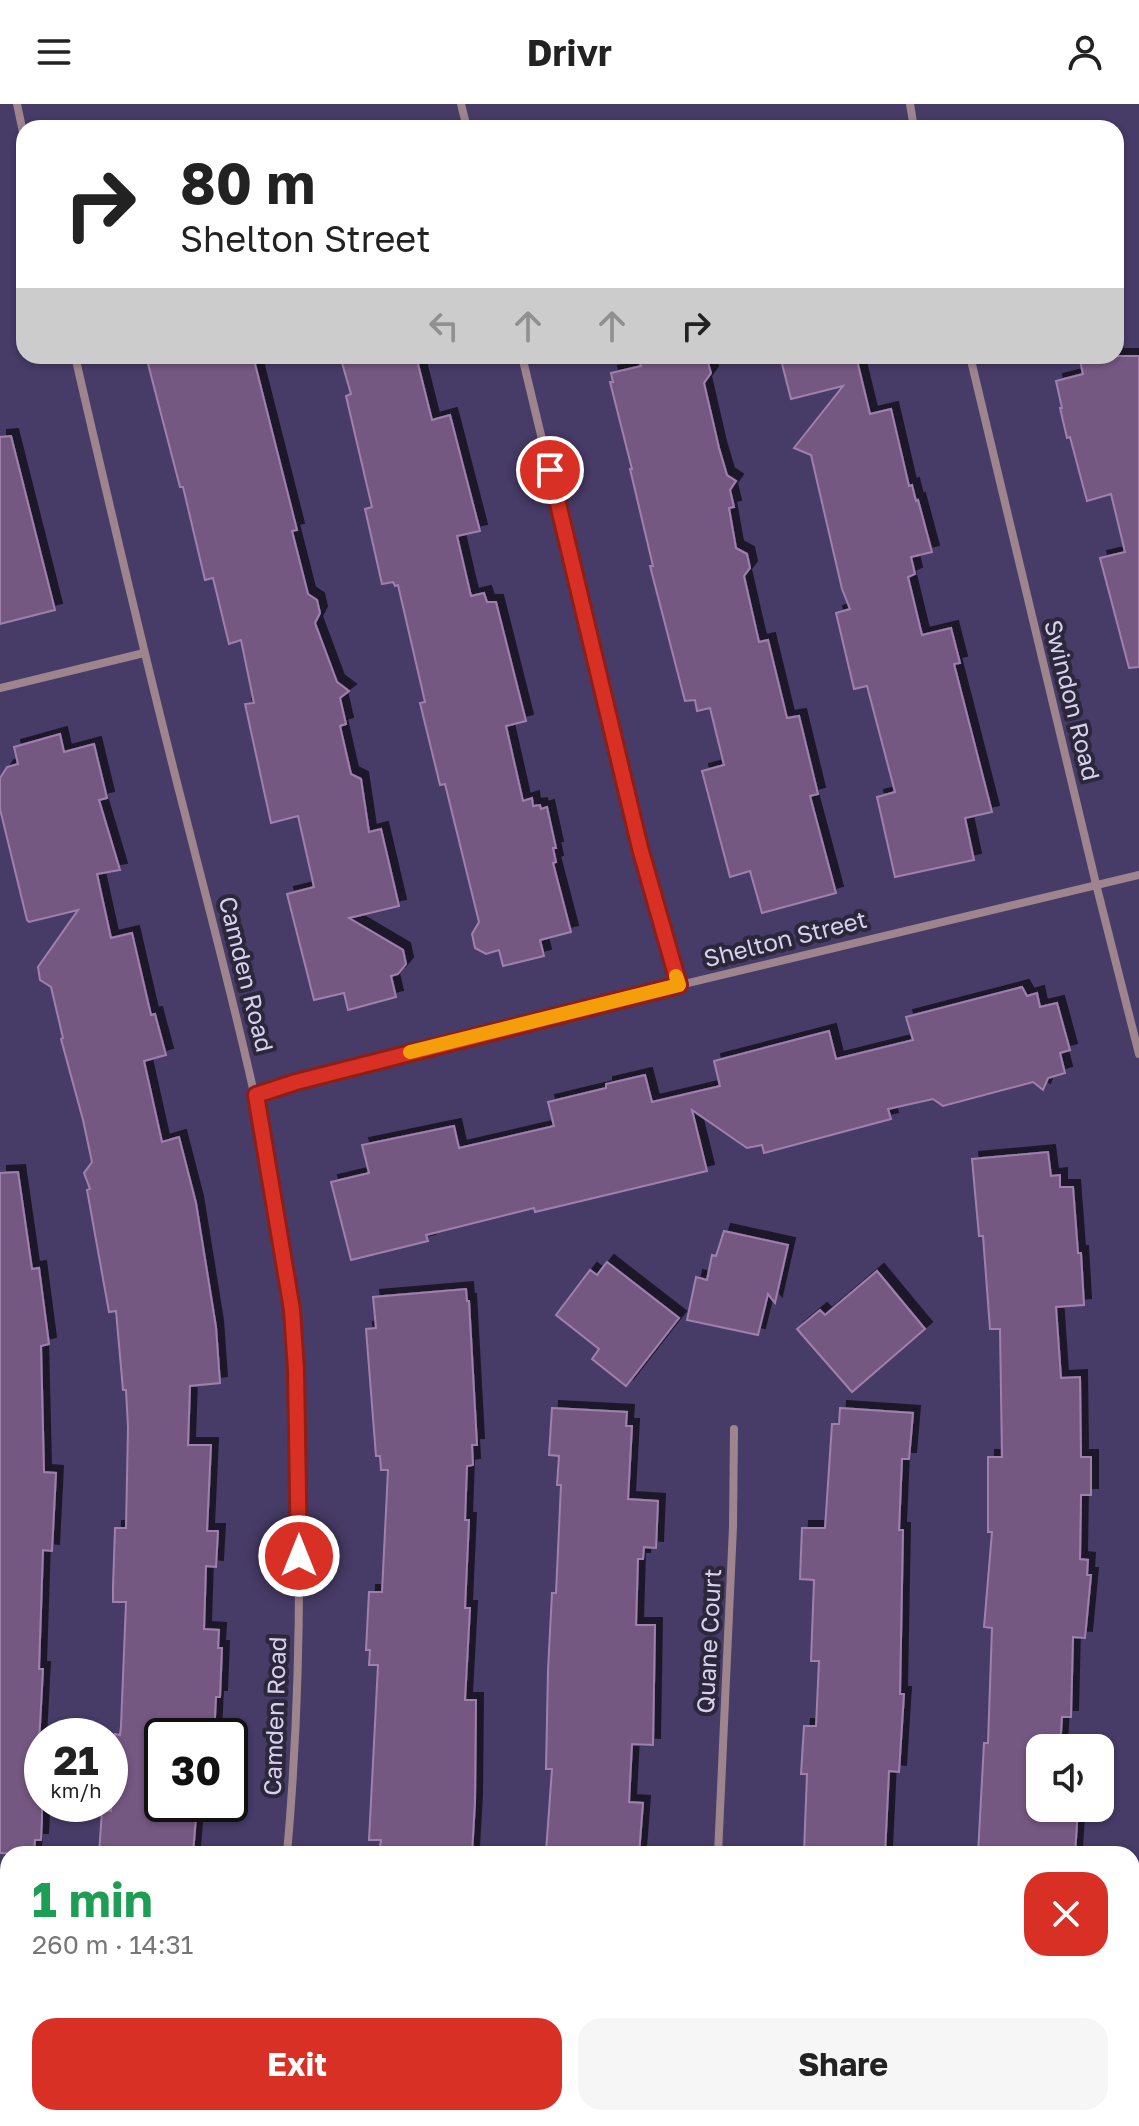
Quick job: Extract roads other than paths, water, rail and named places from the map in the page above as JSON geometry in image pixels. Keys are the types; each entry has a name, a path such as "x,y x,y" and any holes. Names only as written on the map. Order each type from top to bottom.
{"street":[{"name":"Camden Road","path":"77,364 144,653 256,1095 292,1310 299,1528 297,1668 287,1846"},
{"path":"524,364 640,848 679,985"},
{"name":"Swindon Road","path":"972,364 1139,1054"},
{"path":"0,688 144,653"},
{"name":"Shelton Street","path":"256,1095 296,1082 679,985 1139,875"},
{"name":"Quane Court","path":"718,1846 733,1527 734,1429"}]}
